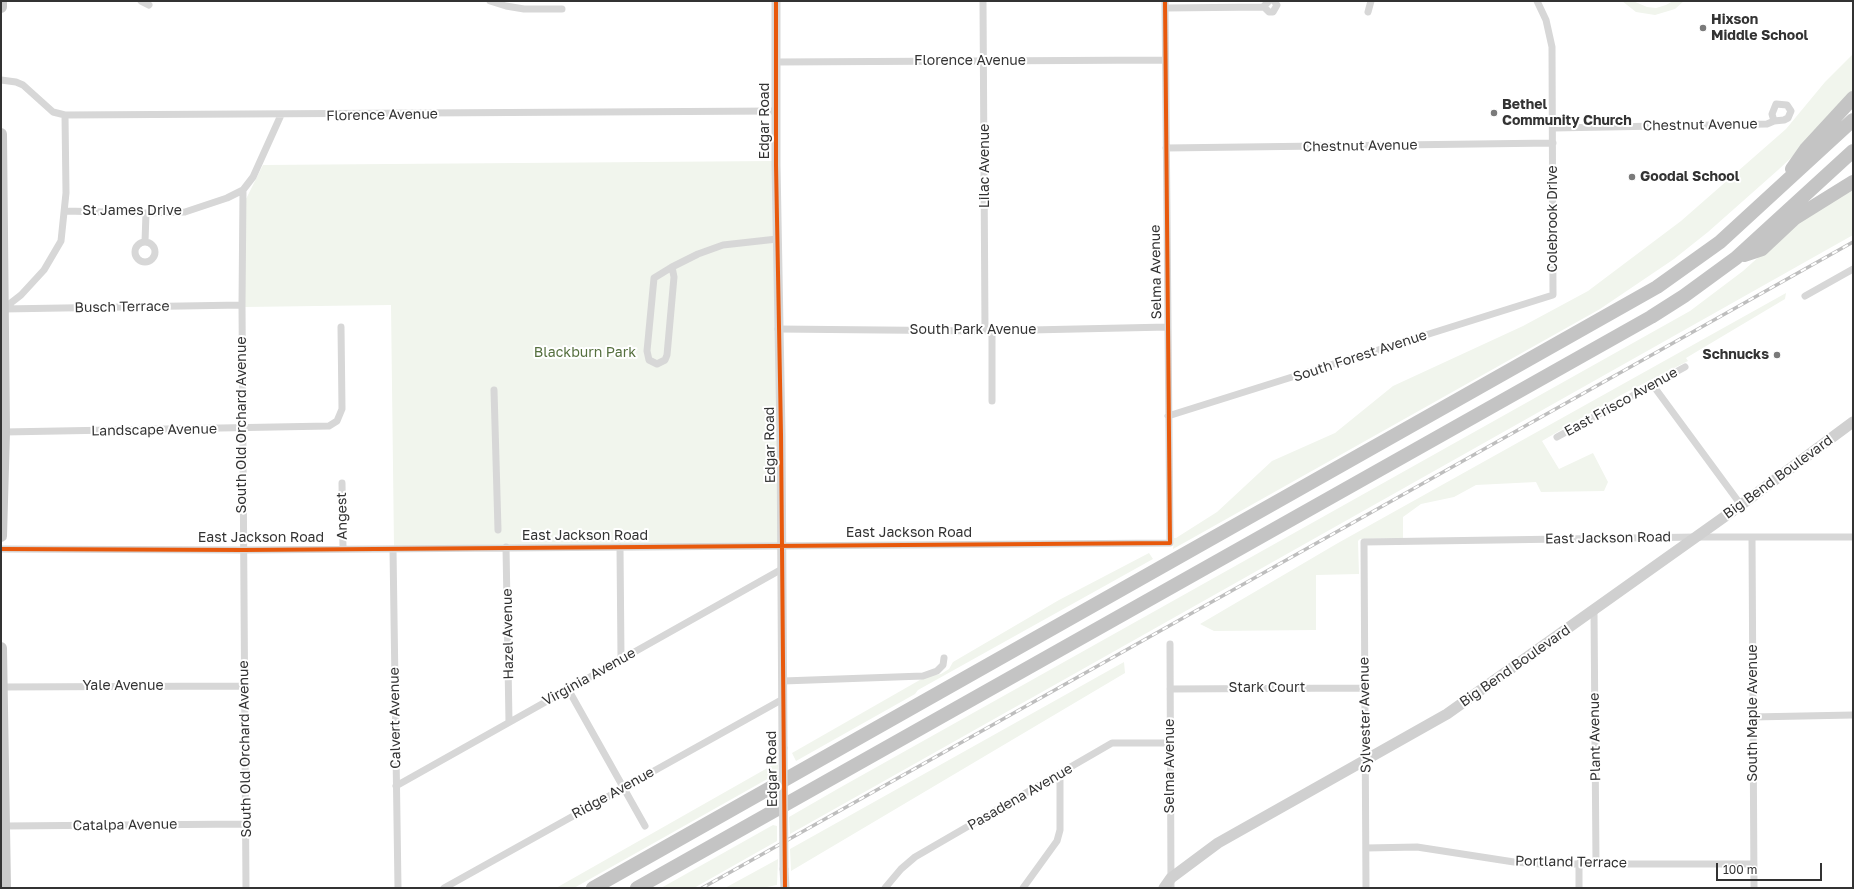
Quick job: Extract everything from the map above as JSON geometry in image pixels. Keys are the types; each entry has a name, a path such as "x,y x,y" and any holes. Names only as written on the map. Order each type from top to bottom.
{"highway":[{"path":"1778,189 1806,149 1853,98"},
{"path":"592,888 1630,304 1689,266 1720,242 1853,120"},
{"path":"637,888 1619,335 1684,296 1736,258 1853,151"},
{"path":"1736,258 1762,249 1795,218 1853,182"}],"main road":[{"path":"1,1 1,7"},
{"path":"1,134 4,432 1,536"},
{"name":"Big Bend Boulevard","path":"1164,888 1218,843 1447,714 1594,611 1853,422"},
{"path":"1,648 5,888"}],"street":[{"path":"141,1 149,5"},
{"path":"490,1 506,6 524,9 562,9"},
{"name":"Edgar Road","path":"776,1 784,888"},
{"name":"Lilac Avenue","path":"983,1 989,330 992,401"},
{"path":"1368,12 1371,1"},
{"path":"1537,1 1546,20 1552,47 1553,128"},
{"path":"1165,4 1269,3"},
{"name":"Selma Avenue","path":"1165,4 1170,543"},
{"name":"Florence Avenue","path":"776,62 1165,60"},
{"name":"Florence Avenue","path":"1,80 16,82 23,85 53,112 65,115 281,116 776,111"},
{"path":"3,309 21,295 44,270 61,241 65,211 65,115"},
{"path":"242,190 253,176 281,116"},
{"name":"Chestnut Avenue","path":"1553,128 1767,124 1774,121"},
{"name":"Colebrook Drive","path":"1553,128 1553,295"},
{"name":"Chestnut Avenue","path":"1166,148 1553,143"},
{"name":"St James Drive","path":"65,211 146,213 185,212 227,198 242,190"},
{"name":"South Old Orchard Avenue","path":"242,190 246,888"},
{"path":"145,242 146,213"},
{"path":"672,267 674,277 667,355 662,363 657,364 649,360 647,351 654,278 672,267 698,254 723,245 777,239"},
{"path":"1805,296 1853,270"},
{"name":"South Forest Avenue","path":"1168,416 1553,295"},
{"name":"Busch Terrace","path":"3,309 242,305"},
{"name":"Landscape Avenue","path":"4,432 324,427 337,421 342,409 341,327"},
{"name":"South Park Avenue","path":"778,329 989,330 1168,327"},
{"name":"East Frisco Avenue","path":"1557,437 1685,367"},
{"path":"1652,384 1741,505"},
{"path":"494,390 498,530"},
{"name":"Angest","path":"342,483 343,548"},
{"name":"East Jackson Road","path":"1364,542 1696,537 1853,537"},
{"name":"South Maple Avenue","path":"1752,538 1754,888"},
{"name":"Sylvester Avenue","path":"1364,542 1366,888"},
{"name":"East Jackson Road","path":"1,550 243,550 343,548 393,549 1170,543"},
{"name":"Hazel Avenue","path":"506,547 509,722"},
{"path":"620,547 621,658"},
{"name":"Calvert Avenue","path":"393,549 398,888"},
{"name":"Virginia Avenue","path":"396,786 621,658 782,569"},
{"name":"Plant Avenue","path":"1594,611 1596,863"},
{"name":"Selma Avenue","path":"1170,644 1171,883"},
{"path":"783,681 928,675 943,665 944,658"},
{"name":"Yale Avenue","path":"1,687 244,686"},
{"name":"Stark Court","path":"1170,689 1364,688"},
{"path":"568,689 645,826"},
{"name":"Ridge Avenue","path":"444,888 783,699"},
{"path":"1752,717 1853,715"},
{"name":"Pasadena Avenue","path":"885,888 900,869 915,857 1060,774 1112,742 1170,743"},
{"path":"1023,888 1057,841 1060,830 1060,774"},
{"name":"Catalpa Avenue","path":"5,826 246,824"},
{"name":"Portland Terrace","path":"1366,848 1417,847 1514,862 1540,864 1754,864"},
{"path":"1579,863 1579,888"}],"green space":[{"path":"1622,1 1633,1 1647,7 1656,8 1673,1 1684,1 1675,9 1655,15 1636,12"},
{"path":"1853,54 1853,94 1819,132 1778,170 1708,232 1674,259 1600,309 1173,549 1174,538 1217,512 1272,461 1335,433 1393,386 1523,326 1588,291 1681,221 1786,129 1825,82"},
{"name":"Blackburn Park","path":"774,161 780,543 394,547 391,305 244,307 246,199 263,165"},
{"path":"1853,186 1853,235 790,834 789,817 1690,311 1743,271 1808,213"},
{"path":"1786,293 1785,299 1686,358 1688,361 1621,395 1542,441 1559,469 1593,453 1608,482 1604,491 1541,492 1536,482 1476,485 1454,497 1421,504 1403,517 1403,538 1360,539 1358,541 1359,574 1316,575 1316,630 1214,631 1200,624 1338,543"},
{"path":"1149,553 1153,559 918,690 915,694 796,761 792,753 925,677 941,674 949,669 953,662 1059,600"},
{"path":"1124,662 1125,673 791,871 790,849"},
{"path":"778,762 778,773 574,888 556,888"},
{"path":"773,825 777,826 777,841 694,888 661,888"},
{"path":"778,859 777,885 762,888 725,888"}],"railway":[{"path":"702,888 1853,242"}],"cycle path":[{"path":"776,1 776,165 781,434 785,888"},
{"path":"1,549 243,550 1170,543 1165,1"}],"place":[{"name":"Hixson Middle School","path":"1703,28"},
{"name":"Bethel Community Church","path":"1494,113"},
{"name":"Goodal School","path":"1632,177"},
{"name":"Schnucks","path":"1777,355"}]}
